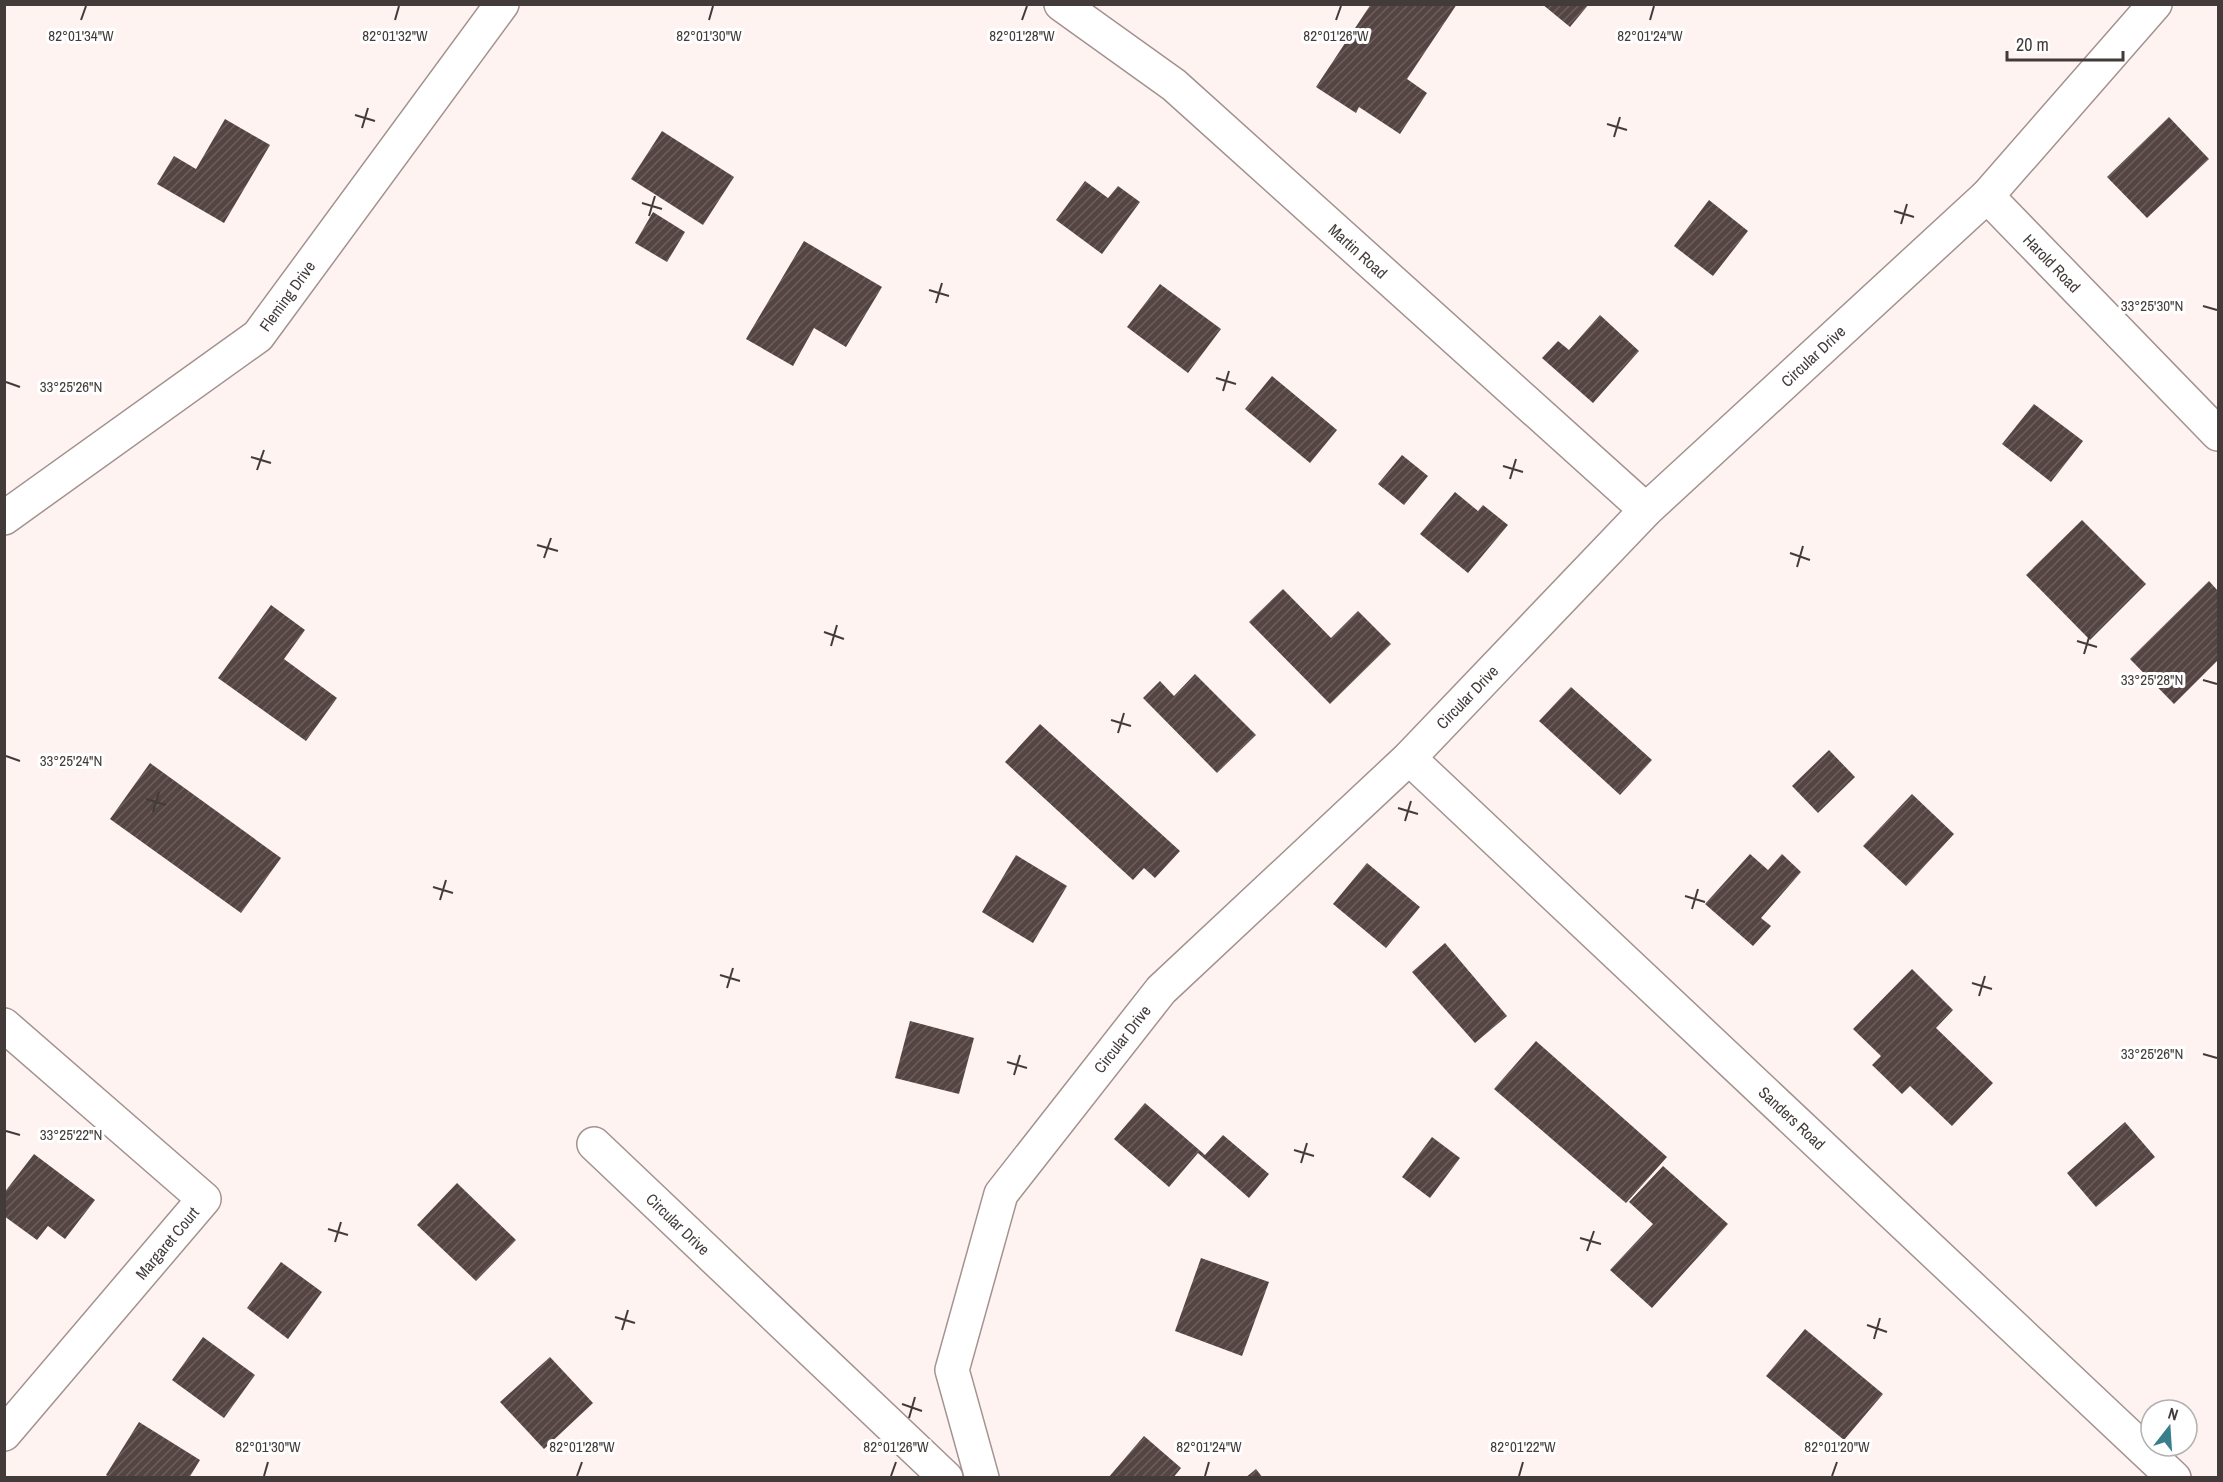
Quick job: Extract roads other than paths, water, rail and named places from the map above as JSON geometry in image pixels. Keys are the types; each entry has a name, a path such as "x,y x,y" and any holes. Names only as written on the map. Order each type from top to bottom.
{"street":[{"name":"Fleming Drive","path":"4,518 258,336 502,4"},
{"name":"Martin Road","path":"1061,4 1174,85 1646,510"},
{"name":"Circular Drive","path":"982,1478 952,1370 1001,1194 1161,990 1409,758 1646,510 1987,196 2155,4"},
{"name":"Harold Road","path":"1987,196 2218,434"},
{"name":"Sanders Road","path":"1409,758 2174,1478"},
{"name":"Margaret Court","path":"4,1025 204,1199 4,1434"},
{"name":"Circular Drive","path":"594,1144 946,1478"}]}
